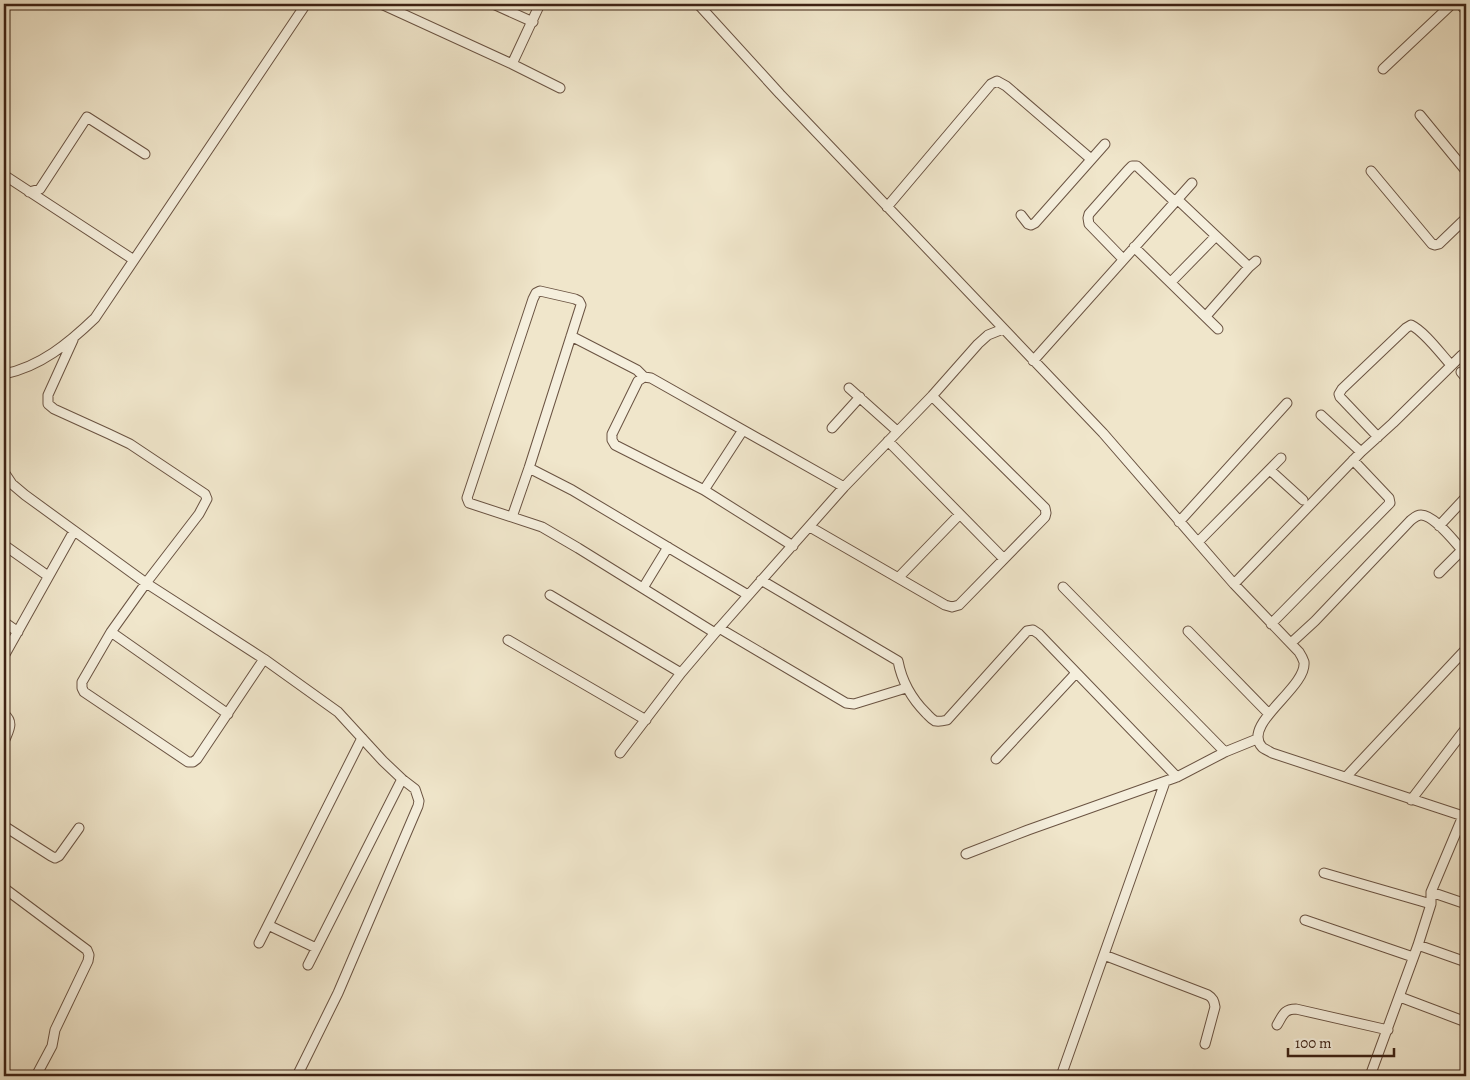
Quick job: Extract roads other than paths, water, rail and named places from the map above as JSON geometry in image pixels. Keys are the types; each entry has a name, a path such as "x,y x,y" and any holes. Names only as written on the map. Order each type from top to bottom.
{"street":[{"path":"4,374 30,366 51,354 72,340 95,318 306,4"},
{"path":"381,4 560,88"},
{"path":"493,4 532,22"},
{"path":"512,64 540,4"},
{"path":"698,4 780,94 1103,434 1234,584 1299,652 1304,663 1302,672 1258,731 1257,739 1262,748 1464,817 1431,892 1431,904 1418,945 1412,957 1400,997 1370,1076"},
{"path":"1383,68 1452,4"},
{"path":"1460,4 1466,11"},
{"path":"887,207 991,84 997,81 1006,86 1091,159"},
{"path":"1420,114 1466,171"},
{"path":"29,192 40,188 87,117 145,154"},
{"path":"1021,215 1028,224 1035,223 1105,144"},
{"path":"1124,259 1089,224 1088,218 1089,214 1128,170 1132,166 1136,166 1216,236 1252,264 1206,316"},
{"path":"1371,171 1413,223 1435,246 1466,218"},
{"path":"4,175 134,260"},
{"path":"1033,361 1192,183"},
{"path":"1171,282 1216,236"},
{"path":"1134,247 1218,329"},
{"path":"512,517 581,305 575,299 540,291 536,293 467,498 469,502 512,517 542,527 560,536 643,588 846,702 854,704 906,688"},
{"path":"1378,437 1340,397 1339,394 1342,389 1411,325 1451,365"},
{"path":"620,753 681,673 717,630 844,487 932,396 983,339 1003,329"},
{"path":"571,336 637,370 644,377 651,378 844,487"},
{"path":"72,340 48,395 48,404 54,409 145,453 207,496 204,508 200,514 146,583 111,632 82,682 84,692 188,762 192,762 197,759 264,659"},
{"path":"1234,584 1360,452 1378,437 1462,355"},
{"path":"644,377 638,381 612,434 612,440 615,445 704,490 792,546"},
{"path":"850,388 897,431"},
{"path":"810,527 945,605 952,606 959,605 1045,518 1046,508 932,396"},
{"path":"832,428 860,397"},
{"path":"1179,522 1287,403"},
{"path":"1321,415 1360,452"},
{"path":"704,490 743,430"},
{"path":"888,441 1004,559"},
{"path":"1198,542 1282,458"},
{"path":"1271,624 1390,503 1389,498 1353,460"},
{"path":"529,468 572,490 748,594"},
{"path":"1270,470 1303,500"},
{"path":"4,472 12,484 25,495 146,583 264,659 338,712 402,779 415,789 419,801 418,806 338,993 297,1076"},
{"path":"1439,526 1466,497"},
{"path":"898,577 959,515"},
{"path":"1291,643 1315,621 1410,521 1417,516 1424,515 1439,526 1464,552 1439,573"},
{"path":"4,656 74,531"},
{"path":"4,545 48,576"},
{"path":"643,588 668,547"},
{"path":"761,580 898,661 906,688 917,704 933,720 939,722 947,720 1027,631 1033,630 1177,777"},
{"path":"1062,587 1225,752"},
{"path":"550,595 681,673"},
{"path":"4,622 18,632"},
{"path":"1188,631 1269,714"},
{"path":"111,632 228,714"},
{"path":"508,640 646,720"},
{"path":"1346,777 1466,649"},
{"path":"996,759 1076,673"},
{"path":"4,714 10,720 10,726 4,742"},
{"path":"1411,800 1466,728"},
{"path":"259,943 362,738"},
{"path":"966,854 1028,830 1166,782 1225,752 1257,739"},
{"path":"308,965 402,779"},
{"path":"1061,1076 1166,782"},
{"path":"4,826 55,858 59,856 79,828"},
{"path":"1324,873 1431,904"},
{"path":"4,888 87,950 89,955 88,962 55,1030 52,1046 36,1076"},
{"path":"1431,892 1466,904"},
{"path":"1305,920 1412,957"},
{"path":"268,925 316,948"},
{"path":"1418,945 1466,962"},
{"path":"1104,954 1212,998 1215,1007 1205,1044"},
{"path":"1400,997 1466,1022"},
{"path":"1277,1025 1285,1012 1289,1009 1296,1009 1388,1030"}]}
